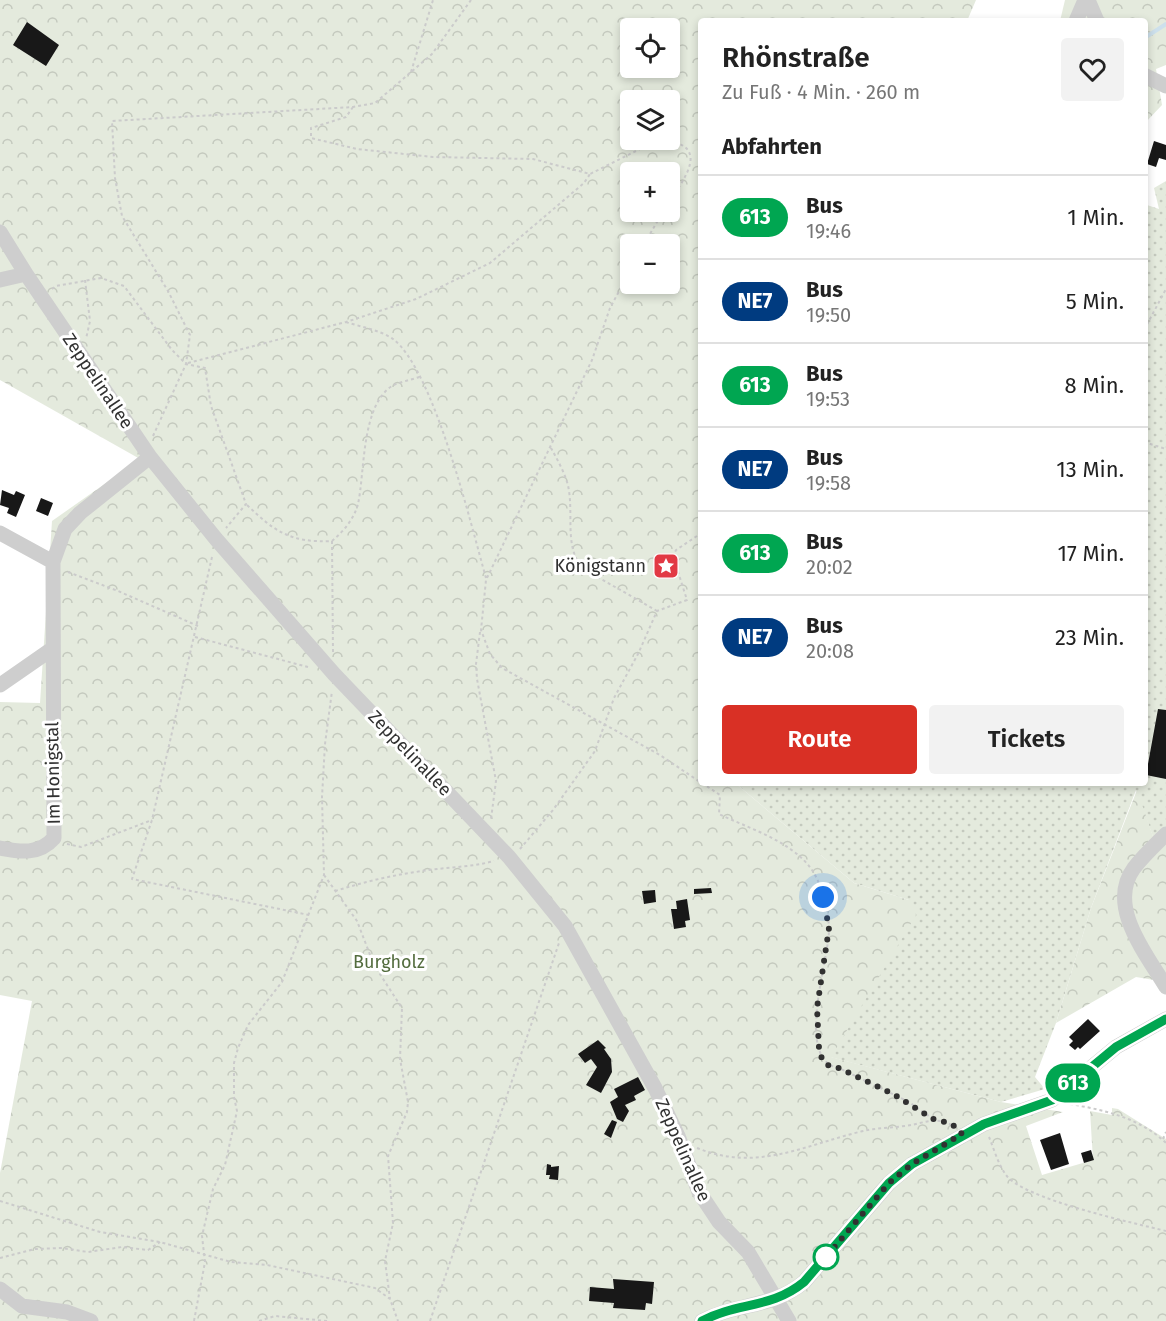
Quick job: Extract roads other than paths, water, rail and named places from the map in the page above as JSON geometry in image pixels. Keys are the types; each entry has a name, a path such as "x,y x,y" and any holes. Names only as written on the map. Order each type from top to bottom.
{"street":[{"path":"1078,18 1087,0"},
{"path":"1087,0 1096,18"},
{"path":"1148,77 1166,86"},
{"name":"Zeppelinallee","path":"0,232 41,297 150,457 216,539 334,674 509,857 565,926 678,1136 699,1192 719,1222 748,1252 789,1321"},
{"path":"0,280 26,274"},
{"name":"Im Honigstal","path":"0,848 31,852 47,846 54,838 51,649 53,562 65,529 80,513 150,457"},
{"path":"0,533 53,562"},
{"path":"0,685 51,649"},
{"path":"1166,834 1133,870 1123,896 1132,926 1166,987"},
{"path":"702,1321 739,1307 778,1300 804,1282 889,1183 912,1164 962,1134 1052,1100 1116,1047 1166,1019"},
{"path":"0,1289 22,1306 67,1312 92,1321"}],"waterway":[{"path":"1148,36 1166,24"}],"place":[{"name":"Königstann","path":"666,566"}],"park label":[{"name":"Burgholz","path":"389,962"}]}
